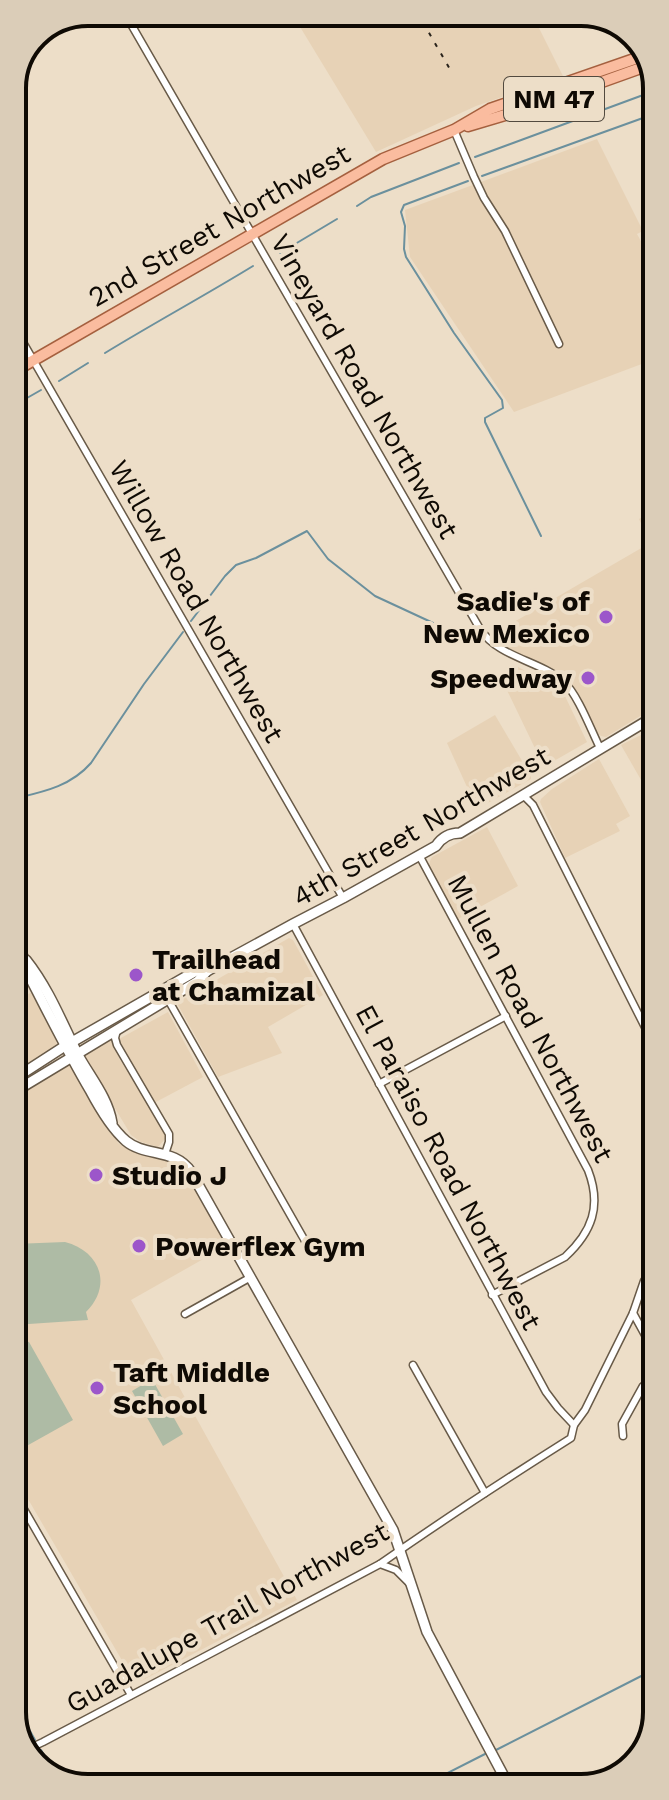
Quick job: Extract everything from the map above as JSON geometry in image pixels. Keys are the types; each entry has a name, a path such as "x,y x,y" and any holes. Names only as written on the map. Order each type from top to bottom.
{"main road":[{"name":"2nd Street Northwest","path":"454,130 490,109 636,58"},
{"name":"2nd Street Northwest","path":"26,363 383,159 454,130 493,120 640,68"},
{"name":"4th Street Northwest","path":"26,1073 117,1030 198,981 207,971 419,855 444,845 643,723"},
{"path":"26,960 44,987 104,1115 130,1144 178,1159 189,1167 393,1530 427,1632 503,1774"},
{"name":"4th Street Northwest","path":"26,1083 141,1003 196,971 207,971"}],"street":[{"name":"Vineyard Road Northwest","path":"132,26 480,629 493,645 566,684 600,748"},
{"path":"454,130 484,198 505,231 559,344"},
{"name":"Willow Road Northwest","path":"26,348 343,898"},
{"path":"523,795 533,805 643,1024"},
{"name":"Mullen Road Northwest","path":"419,855 594,1186 593,1214 582,1240 565,1257 492,1295"},
{"name":"El Paraiso Road Northwest","path":"293,924 546,1392 574,1425"},
{"path":"163,990 313,1255"},
{"path":"379,1084 506,1016"},
{"path":"117,1030 115,1038 121,1051 169,1134 165,1154"},
{"path":"185,1314 251,1277"},
{"name":"Guadalupe Trail Northwest","path":"35,1745 380,1564 571,1438 574,1425 585,1410 633,1313 643,1284"},
{"path":"633,1313 643,1331"},
{"path":"413,1365 485,1493"},
{"path":"623,1436 622,1424 643,1386"},
{"path":"26,1513 131,1695"},
{"path":"380,1564 396,1570 412,1587"}],"shaded area":[{"path":"300,26 538,26 563,76 476,106 376,152"},
{"path":"597,139 643,231 637,234 643,245 643,364 514,412 410,257 405,210"},
{"path":"643,547 643,714 606,737 598,734 565,677 505,647 490,636"},
{"path":"518,667 564,694 587,742 545,769 503,682"},
{"path":"495,715 531,779 477,809 447,743"},
{"path":"643,734 643,783 621,745"},
{"path":"599,759 630,816 616,824 620,831 565,858 541,799"},
{"path":"487,827 518,886 458,919 429,867 430,861 432,857"},
{"path":"289,938 293,940 323,995 268,1027 282,1053 218,1077 178,1002"},
{"path":"32,992 57,1046 26,1066 26,995"},
{"path":"168,1012 203,1077 154,1103 119,1039"},
{"path":"111,1037 119,1058 164,1132 165,1139 158,1147 131,1135 85,1058 87,1052"},
{"name":"Taft Middle School","path":"64,1066 75,1068 118,1143 129,1150 176,1163 187,1171 228,1245 131,1300 297,1600 141,1681 134,1681 26,1496 26,1090"}],"green space":[{"path":"65,1242 77,1246 94,1261 99,1270 99,1291 86,1312 88,1320 26,1324 26,1244"},
{"path":"26,1341 29,1342 73,1420 26,1446"},
{"path":"152,1379 183,1434 163,1446 132,1391"}],"waterway":[{"path":"475,157 643,95"},
{"path":"482,176 643,118"},
{"path":"357,206 371,197 459,163"},
{"path":"468,181 404,205 401,212 405,226 404,249 454,333 502,400 503,408 485,418 485,422 541,536"},
{"path":"280,253 337,219"},
{"path":"105,353 253,266"},
{"path":"59,381 88,363"},
{"path":"26,399 41,390"},
{"path":"191,621 236,565 307,531 328,559 375,596 472,641"},
{"path":"26,796 74,778 91,763 183,632"},
{"path":"496,1750 643,1675"},
{"path":"28,1727 35,1740"},
{"path":"41,1750 45,1757"},
{"path":"446,1774 485,1754"}],"railway":[{"path":"425,26 451,71"}],"place":[{"name":"Sadie's of New Mexico","path":"606,617"},
{"name":"Speedway","path":"588,678"},
{"name":"Trailhead at Chamizal","path":"136,975"},
{"name":"Studio J","path":"96,1175"},
{"name":"Powerflex Gym","path":"139,1246"},
{"name":"Taft Middle School","path":"97,1388"}]}
